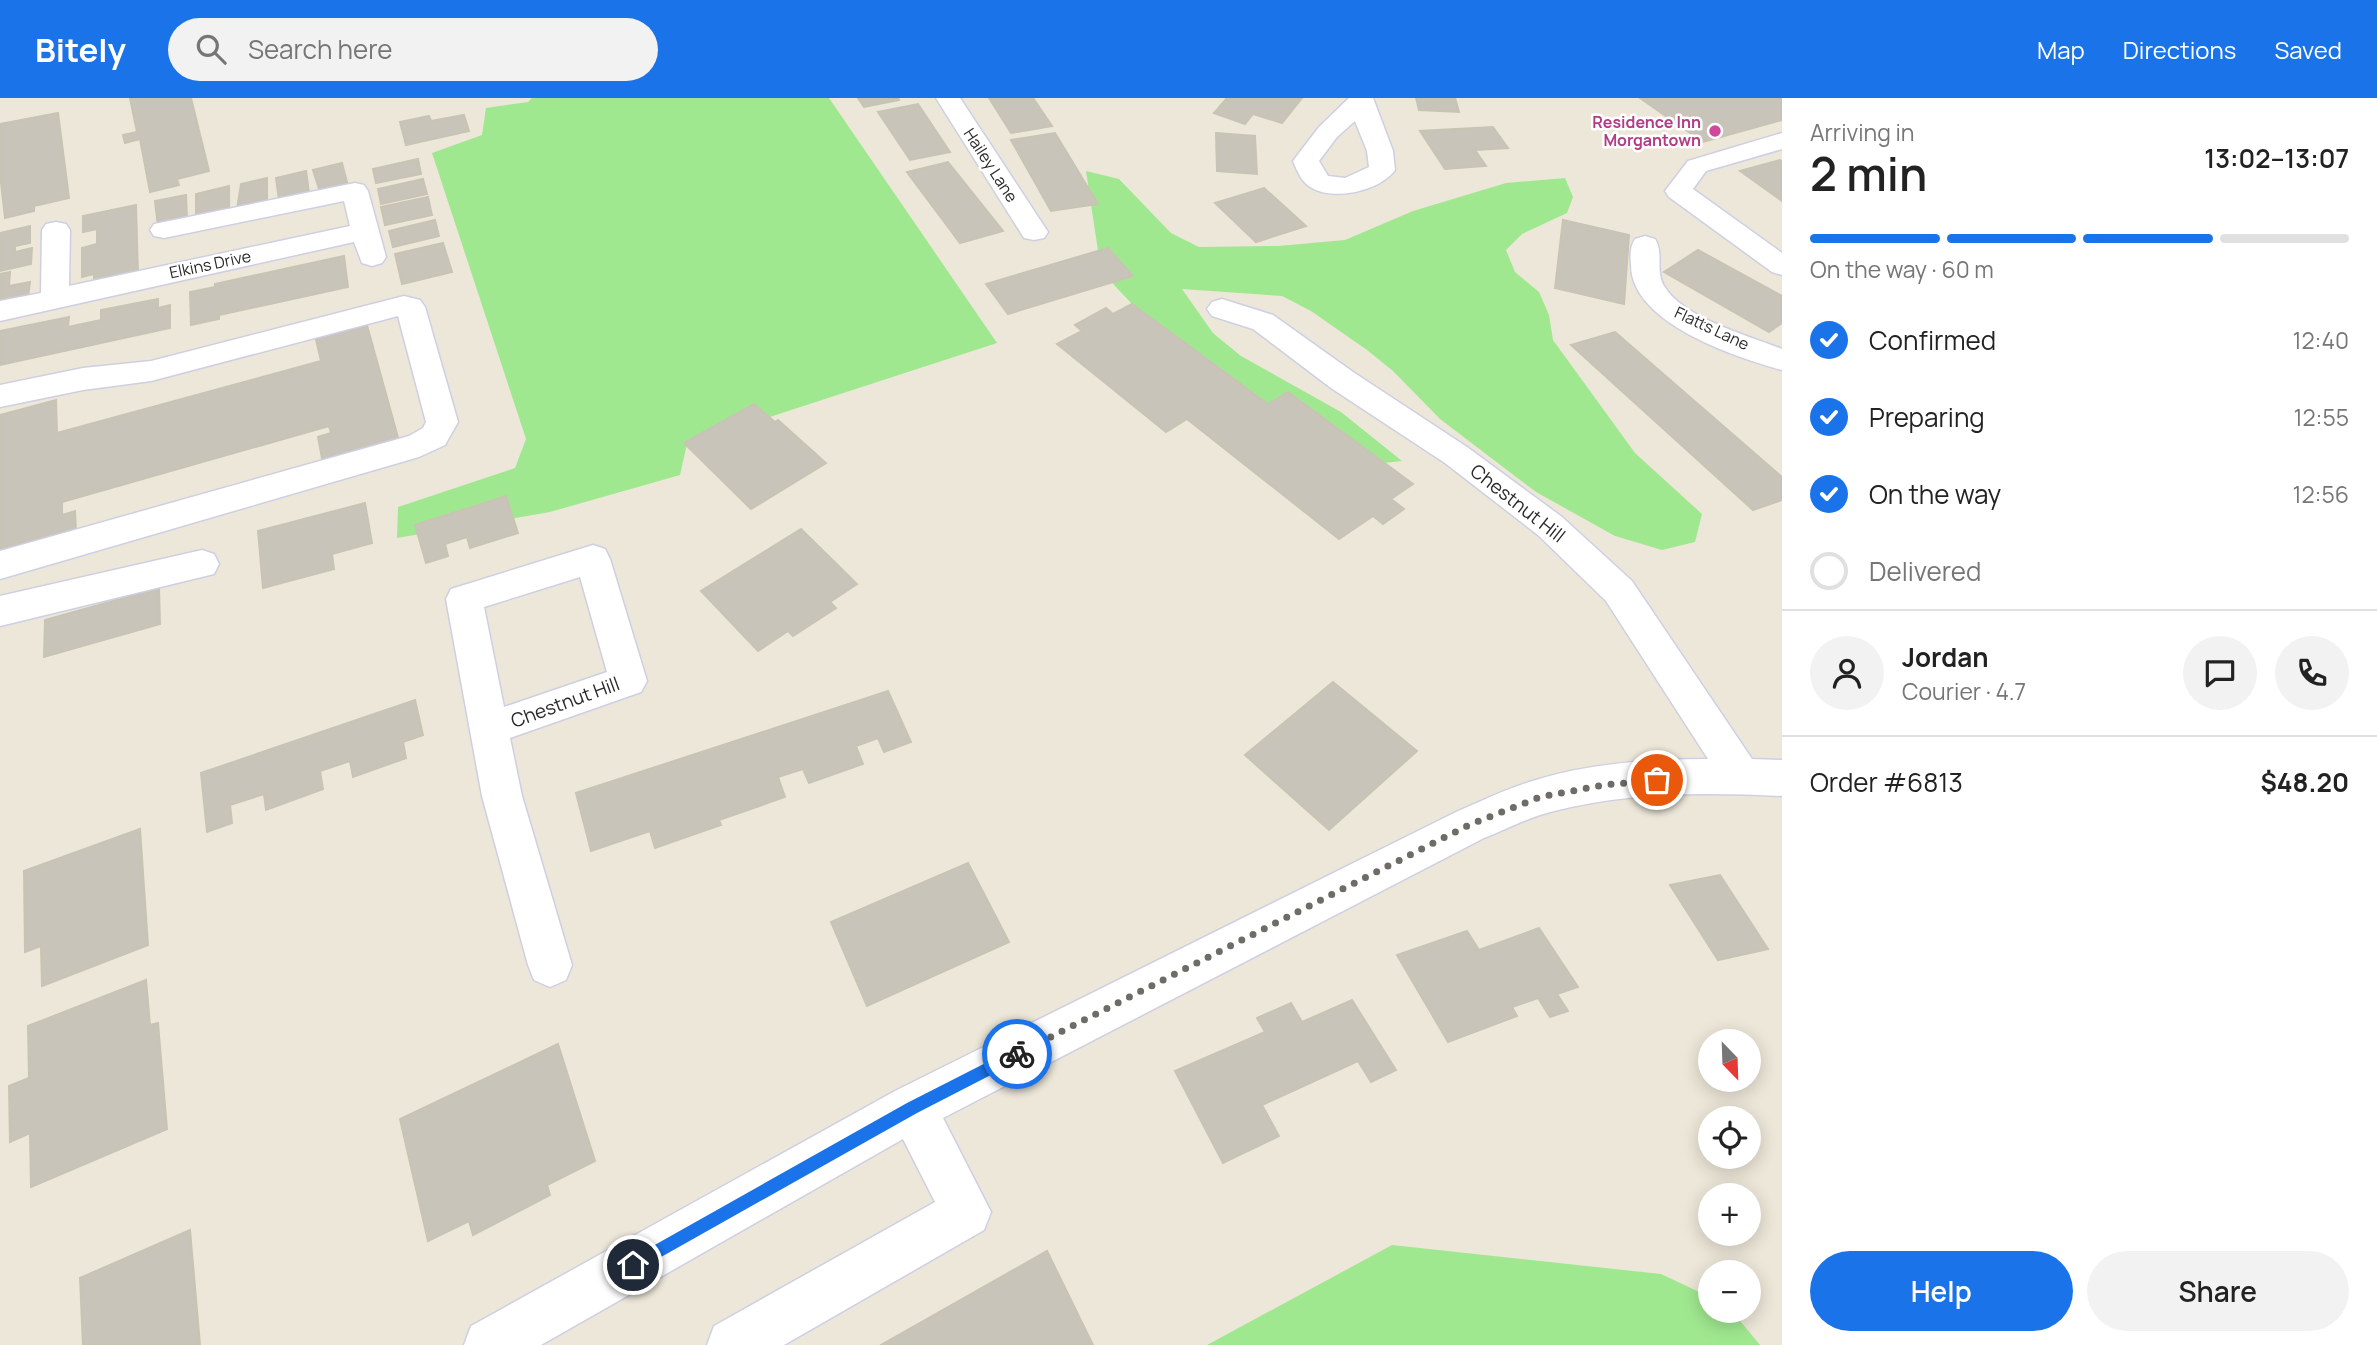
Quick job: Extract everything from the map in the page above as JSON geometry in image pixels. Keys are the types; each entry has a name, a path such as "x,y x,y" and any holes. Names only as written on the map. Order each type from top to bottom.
{"street":[{"name":"Hailey Lane","path":"948,98 1034,232"},
{"path":"1782,141 1697,166 1678,191 1782,266"},
{"name":"Elkins Drive","path":"0,311 55,298 368,244 355,191 164,230"},
{"path":"55,298 56,230"},
{"name":"Flatts Lane","path":"1645,245 1646,281 1657,300 1691,322 1782,360"},
{"path":"0,396 83,379 151,370 404,305 410,307 442,422 433,439 419,445 0,565"},
{"name":"Chestnut Hill","path":"1222,309 1263,322 1342,380 1456,455 1550,526 1619,591 1761,776"},
{"name":"Chestnut Hill","path":"489,729 628,681 593,559 464,599 489,729 502,796 550,965"},
{"path":"0,611 202,564"},
{"path":"490,1345 912,1108 1469,825 1540,797 1604,785 1761,776"},
{"path":"733,1345 966,1212 912,1108"}],"green space":[{"path":"532,98 829,98 997,343 687,444 680,475 550,512 397,538 398,507 515,468 526,439 432,153 482,135 486,108 528,102"},
{"path":"1086,171 1119,179 1171,233 1199,247 1278,246 1345,240 1413,211 1506,183 1565,178 1573,197 1567,213 1522,234 1506,250 1515,272 1539,292 1549,315 1553,340 1635,453 1702,514 1695,542 1662,550 1615,536 1536,492 1440,419 1393,371 1367,350 1311,311 1282,296 1182,289 1213,333 1241,356 1341,412 1402,461 1365,465 1329,447 1145,318 1101,271"},
{"path":"1392,1245 1661,1274 1698,1291 1698,1323 1742,1323 1760,1345 1207,1345"}],"building":[{"path":"130,98 191,98 209,171 177,179 179,185 150,192 140,139 125,143 123,135 137,132"},
{"path":"858,98 898,98 899,100 864,107"},
{"path":"989,98 1033,98 1052,126 1011,133"},
{"path":"1227,98 1302,98 1282,123 1253,114 1245,124 1214,113"},
{"path":"1416,98 1455,98 1459,112 1419,110"},
{"name":"Residence Inn Morgantown","path":"1640,98 1782,98 1782,120 1703,142"},
{"path":"918,104 950,152 910,160 878,112"},
{"path":"58,113 69,198 34,206 34,211 5,218 0,174 0,124"},
{"path":"464,115 469,131 406,145 400,122 429,116 431,121"},
{"path":"1493,127 1508,148 1475,150 1486,166 1445,169 1420,131"},
{"path":"1055,133 1098,204 1051,211 1011,140"},
{"path":"1216,133 1255,136 1257,174 1217,171"},
{"path":"418,159 421,174 376,183 373,169"},
{"path":"1780,160 1782,201 1740,171"},
{"path":"948,162 1003,231 960,243 907,172"},
{"path":"342,163 348,186 320,192 313,170"},
{"path":"306,171 309,193 279,200 276,178"},
{"path":"267,178 267,203 237,209 241,184"},
{"path":"423,179 427,194 381,204 378,189"},
{"path":"229,186 229,210 196,218 196,194"},
{"path":"1264,188 1306,226 1256,242 1215,203"},
{"path":"186,195 187,220 158,227 155,201"},
{"path":"428,197 432,215 385,225 381,207"},
{"path":"136,205 138,274 94,284 94,274 82,277 82,248 97,244 97,229 83,232 83,216"},
{"path":"435,220 439,236 393,247 389,231"},
{"path":"1563,220 1629,235 1624,304 1555,288"},
{"path":"30,226 30,243 15,246 15,252 32,248 31,264 0,271 0,233"},
{"path":"443,243 452,272 402,284 395,254"},
{"path":"1108,248 1133,276 1008,314 986,284"},
{"path":"1698,250 1782,296 1782,323 1769,332 1664,272"},
{"path":"344,256 348,287 219,315 219,319 191,325 190,292"},
{"path":"10,272 9,286 30,282 28,298 0,304 0,274"},
{"path":"158,299 158,308 170,305 170,328 0,365 0,331 69,317 68,327 101,320 101,310"},
{"path":"1132,304 1268,404 1288,392 1413,484 1391,499 1404,509 1383,524 1373,516 1339,539 1187,419 1166,432 1057,344 1082,331 1075,325 1106,308 1113,314"},
{"path":"365,318 399,441 323,464 318,437 331,433 329,426 62,502 62,515 75,511 76,533 0,556 0,415 56,400 57,433 321,361 314,331"},
{"path":"1615,332 1782,477 1782,500 1753,510 1571,345"},
{"path":"754,404 775,422 778,420 826,463 751,509 684,443"},
{"path":"506,496 518,533 470,548 467,537 445,544 448,556 426,563 415,525"},
{"path":"365,503 372,543 332,554 334,569 263,588 258,531"},
{"path":"801,529 857,584 830,602 836,608 793,636 788,631 758,651 701,591"},
{"path":"159,588 160,624 44,657 45,620"},
{"path":"1333,682 1417,751 1329,830 1245,755"},
{"path":"888,691 911,742 884,752 878,738 856,746 863,764 809,783 803,769 778,777 785,797 719,820 721,825 655,848 650,831 591,851 576,793"},
{"path":"415,700 423,735 403,742 406,758 353,777 350,761 320,771 323,789 266,810 264,794 230,805 232,823 207,832 201,773"},
{"path":"140,829 148,945 42,986 41,946 25,952 24,871"},
{"path":"968,863 1009,942 867,1006 831,922"},
{"path":"1720,875 1768,949 1718,960 1670,885"},
{"path":"1539,928 1578,987 1557,994 1568,1011 1550,1017 1538,998 1512,1007 1517,1016 1448,1042 1397,955 1467,931 1479,950"},
{"path":"146,980 150,1025 158,1023 167,1129 31,1187 30,1133 10,1142 9,1086 29,1078 28,1026"},
{"path":"1352,1000 1396,1070 1371,1082 1358,1061 1262,1105 1279,1136 1223,1163 1175,1071 1265,1032 1257,1018 1291,1003 1302,1022"},
{"path":"558,1044 595,1161 547,1185 550,1195 473,1235 469,1221 428,1241 400,1119"},
{"path":"190,1230 200,1345 83,1345 80,1278"},
{"path":"1047,1251 1093,1345 881,1345"}],"way so far":[{"path":"1017,1054 1469,825 1540,797 1604,785 1657,780"}],"place":[{"name":"Residence Inn Morgantown","path":"1715,131"}],"route":[{"path":"633,1265 912,1108 1017,1054"}]}
